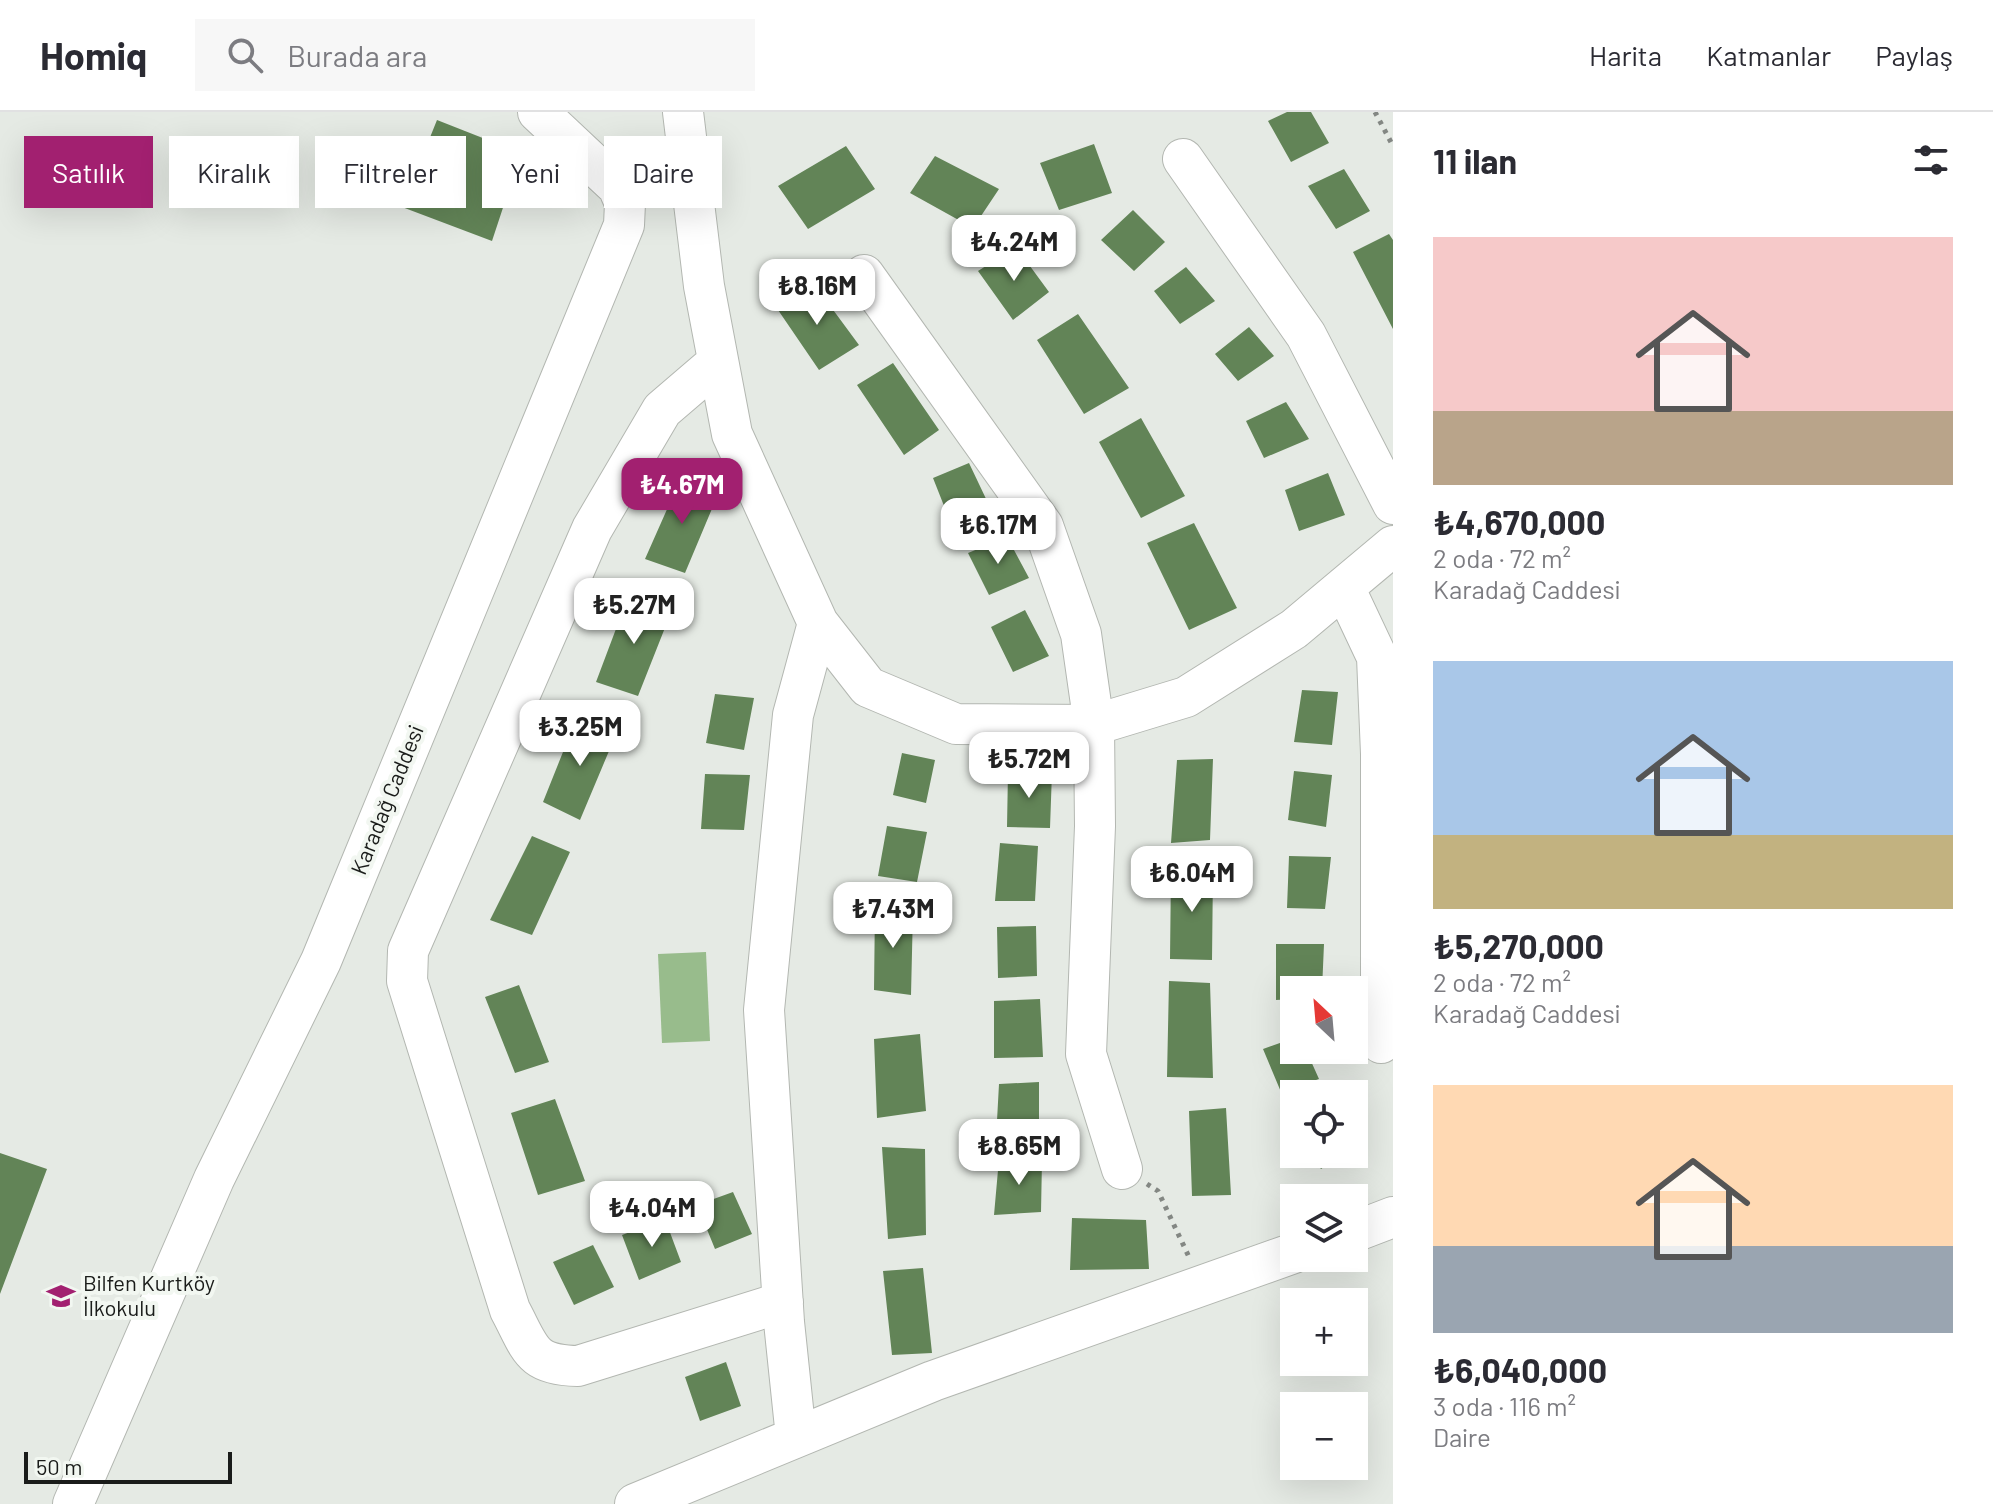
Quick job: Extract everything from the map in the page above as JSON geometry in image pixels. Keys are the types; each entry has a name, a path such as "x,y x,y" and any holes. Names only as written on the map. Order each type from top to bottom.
{"street":[{"name":"Karadağ Caddesi","path":"73,1504 214,1179 321,961 624,225 625,203 618,187 538,112"},
{"path":"683,112 704,286 732,434 818,623 868,687 956,724 1094,725 1186,697 1294,629 1393,546"},
{"path":"1183,159 1306,335 1393,504"},
{"path":"864,275 1043,526 1081,634 1094,725 1095,826 1086,1054 1122,1169"},
{"path":"718,362 662,410 592,529 408,951 407,981 510,1310 533,1353 548,1365 578,1366 783,1302"},
{"path":"1344,587 1377,657 1381,1043"},
{"path":"796,1437 783,1302 764,1010 793,715 818,623"},
{"path":"1368,1227 1393,1217"},
{"path":"635,1504 933,1381 1280,1258"}],"path":[{"path":"1375,112 1393,146"},
{"path":"1122,1169 1158,1191 1203,1285"}],"shaded area":[{"path":"706,952 710,1041 662,1043 658,954"}],"building":[{"path":"1287,112 1311,112 1329,143 1291,162 1268,121"},
{"path":"437,120 482,138 482,208 503,208 492,241 405,208 466,208 466,136 431,136"},
{"path":"1094,144 1112,193 1059,210 1040,163"},
{"path":"846,146 875,189 808,229 778,186"},
{"path":"935,156 999,189 973,228 910,193"},
{"path":"1344,169 1370,211 1336,229 1308,186"},
{"path":"1133,210 1165,242 1134,271 1101,240"},
{"path":"1389,234 1393,240 1393,329 1353,252"},
{"path":"1016,247 1049,292 1013,320 978,271"},
{"path":"1186,267 1215,301 1180,324 1154,291"},
{"path":"814,284 859,345 819,370 776,307"},
{"path":"1078,314 1129,388 1084,414 1037,340"},
{"path":"1249,327 1274,356 1238,381 1215,354"},
{"path":"893,363 939,430 904,455 857,385"},
{"path":"1286,402 1309,439 1264,458 1246,421"},
{"path":"1141,418 1185,496 1141,518 1099,442"},
{"path":"969,463 988,503 950,521 933,478"},
{"path":"1328,473 1345,515 1299,531 1285,490"},
{"path":"680,480 719,492 685,573 645,559"},
{"path":"1194,523 1237,608 1189,630 1147,543"},
{"path":"1007,537 1029,578 989,595 968,553"},
{"path":"628,597 672,610 638,696 596,682"},
{"path":"1025,610 1049,656 1013,672 991,627"},
{"path":"1302,690 1338,692 1332,745 1294,742"},
{"path":"715,694 754,698 744,750 706,743"},
{"path":"577,717 617,732 580,820 543,802"},
{"path":"902,753 935,760 926,803 893,795"},
{"path":"1213,759 1210,840 1171,843 1177,760"},
{"path":"1294,771 1332,775 1326,827 1288,820"},
{"path":"1008,772 1052,772 1050,828 1007,827"},
{"path":"705,774 750,775 744,830 701,829"},
{"path":"887,826 927,832 917,882 878,876"},
{"path":"532,836 570,852 532,935 490,920"},
{"path":"1000,843 1038,846 1035,901 995,901"},
{"path":"1289,856 1331,857 1325,909 1287,908"},
{"path":"1171,869 1213,870 1212,960 1170,959"},
{"path":"875,906 913,910 911,995 874,990"},
{"path":"1036,926 1037,976 998,978 997,927"},
{"path":"1276,944 1324,944 1323,976 1280,976 1280,1000 1276,1000"},
{"path":"1169,981 1210,983 1213,1078 1167,1077"},
{"path":"519,985 549,1062 515,1073 485,997"},
{"path":"1040,999 1043,1057 994,1058 994,1001"},
{"path":"920,1034 926,1111 877,1118 874,1039"},
{"path":"1280,1043 1280,1064 1312,1064 1319,1079 1280,1080 1280,1090 1263,1049"},
{"path":"1039,1082 1039,1135 996,1139 999,1084"},
{"path":"555,1099 585,1181 538,1195 511,1113"},
{"path":"1226,1108 1231,1195 1192,1196 1189,1111"},
{"path":"882,1147 925,1149 926,1235 888,1239"},
{"path":"0,1153 47,1169 0,1294"},
{"path":"999,1159 1042,1160 1041,1212 994,1215"},
{"path":"733,1192 752,1234 715,1249 697,1205"},
{"path":"1072,1218 1146,1220 1149,1269 1070,1270"},
{"path":"665,1219 681,1262 639,1280 622,1235"},
{"path":"593,1245 614,1287 574,1305 553,1262"},
{"path":"923,1268 932,1353 892,1355 883,1271"},
{"path":"726,1362 741,1406 700,1421 685,1377"}],"place":[{"name":"Bilfen Kurtköy İlkokulu","path":"61,1296"}]}
